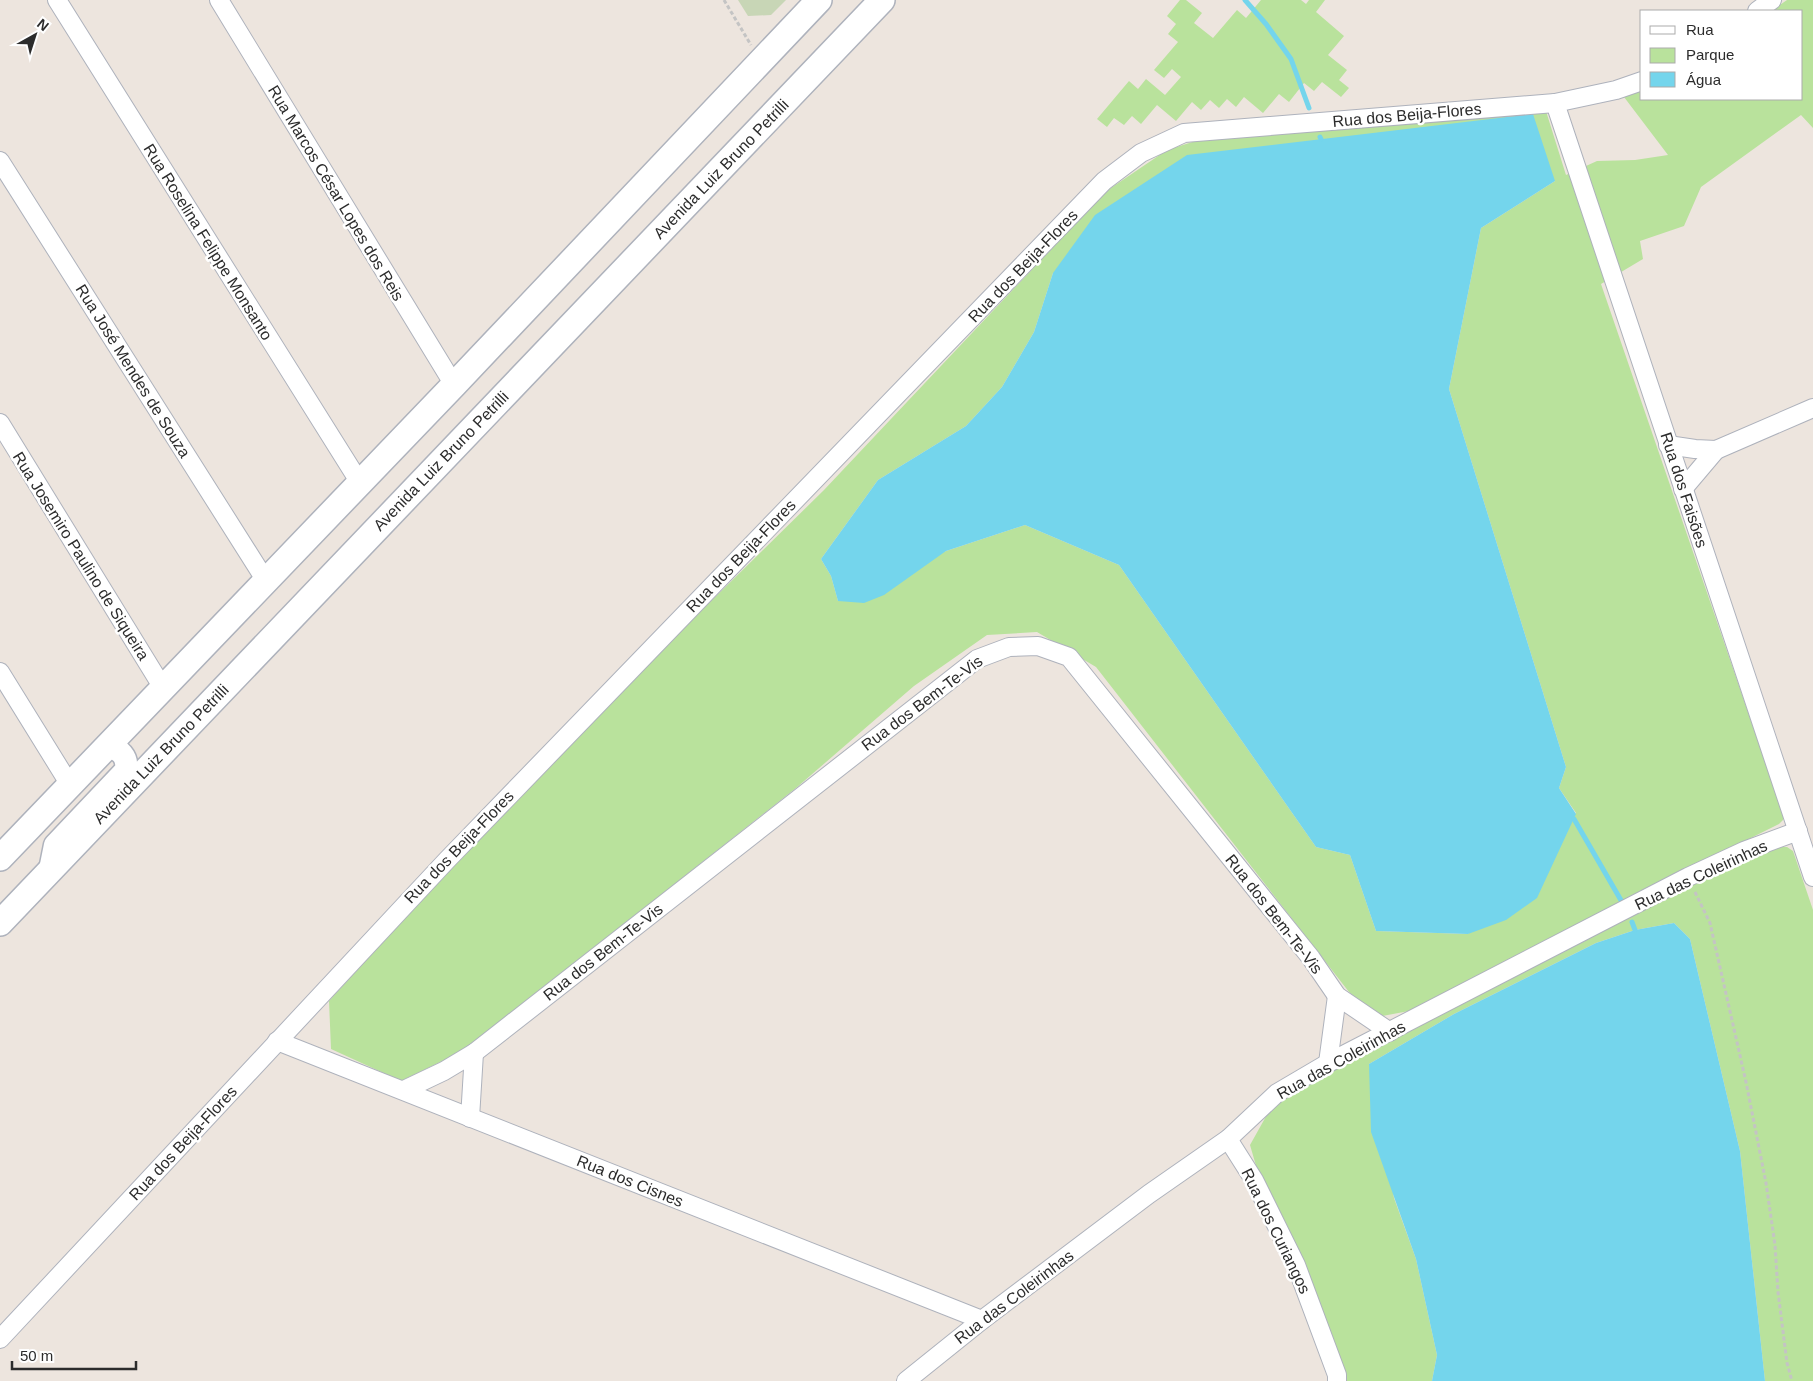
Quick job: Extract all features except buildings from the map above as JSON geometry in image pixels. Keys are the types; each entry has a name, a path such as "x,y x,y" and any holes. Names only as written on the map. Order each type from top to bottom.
{"main road":[{"path":"0,858 454,385 760,60 819,0"},
{"name":"Avenida Luiz Bruno Petrilli","path":"0,923 882,0"}],"street":[{"name":"Rua Roselina Felippe Monsanto","path":"57,0 360,483"},
{"name":"Rua Marcos César Lopes dos Reis","path":"219,0 454,385"},
{"path":"1758,10 1772,0"},
{"name":"Rua dos Beija-Flores","path":"0,1339 447,860 1104,181 1140,153 1184,133 1555,103 1616,90 1640,82"},
{"name":"Rua dos Faisões","path":"1555,103 1813,877"},
{"name":"Rua José Mendes de Souza","path":"0,161 266,581"},
{"path":"1668,445 1716,450 1813,408"},
{"name":"Rua Josemiro Paulino de Siqueira","path":"0,423 163,688"},
{"path":"1683,489 1716,450"},
{"name":"Rua dos Bem-Te-Vis","path":"404,1090 444,1071 474,1053 977,659 1009,647 1038,646 1069,657 1311,958 1337,996 1390,1032"},
{"path":"0,672 70,785"},
{"path":"133,720 128,737 131,751 136,757 155,754 166,749"},
{"path":"50,870 55,845 126,770 126,760 120,752 112,747 106,747"},
{"name":"Rua das Coleirinhas","path":"906,1381 982,1320 1149,1194 1228,1140 1277,1093 1328,1063 1688,877 1744,851 1798,831"},
{"path":"1328,1063 1337,996"},
{"name":"Rua dos Cisnes","path":"277,1042 404,1090 470,1118 982,1320"},
{"path":"470,1118 474,1053"},
{"name":"Rua dos Curiangos","path":"1228,1140 1254,1180 1296,1265 1337,1374 1336,1381"}],"path":[{"path":"724,0 760,60"},
{"path":"1688,877 1710,924 1746,1082 1767,1192 1775,1245 1778,1292 1787,1363 1792,1381"}],"green space":[{"path":"738,0 786,0 771,15 748,16"},
{"path":"1180,0 1186,0 1202,13 1194,23 1213,38 1237,10 1246,18 1261,0 1301,0 1306,4 1309,0 1325,0 1316,12 1344,36 1328,55 1347,70 1339,80 1349,88 1341,97 1322,82 1314,91 1304,83 1289,102 1279,94 1263,113 1244,97 1236,107 1227,99 1219,108 1210,100 1201,110 1192,102 1176,121 1157,105 1141,124 1132,116 1124,125 1114,118 1107,127 1097,119 1129,81 1138,89 1146,79 1165,95 1181,77 1172,69 1164,78 1154,70 1178,42 1168,34 1176,24 1167,16"},
{"path":"1787,0 1813,0 1813,128 1801,115 1701,187 1684,226 1640,241 1643,259 1601,284 1783,814 1783,820 1779,824 1409,1011 1377,1017 1349,992 1096,667 1037,632 987,635 914,686 796,788 465,1050 401,1081 331,1049 329,1001 451,865 632,679 824,490 1105,192 1167,150 1202,139 1545,108 1566,175 1597,161 1635,160 1668,155 1624,97 1640,91 1640,100 1803,100 1803,10 1772,10","holes":["1555,181 1481,228 1449,389 1566,767 1559,788 1576,813 1468,934 1376,931 1350,855 1316,847 1119,565 1025,525 946,551 838,601 831,576 821,559 878,480 966,426 1002,387 1034,332 1053,273"]},
{"path":"1776,847 1787,847 1793,851 1813,910 1813,1381 1765,1381 1740,1151 1690,939 1674,923 1635,930 1596,943 1454,1014 1369,1064 1394,1198 1416,1259 1437,1355 1432,1381 1342,1381 1259,1176 1250,1145 1273,1104 1325,1071 1628,916"}],"water":[{"path":"1533,114 1555,181 1481,228 1449,389 1566,767 1559,788 1576,814 1537,898 1506,920 1468,934 1376,931 1350,855 1316,847 1119,565 1025,525 946,551 884,595 864,603 838,601 831,576 821,559 878,480 966,426 1002,387 1034,332 1053,273 1095,215 1187,155"},
{"path":"1674,923 1690,939 1740,1151 1765,1381 1432,1381 1437,1355 1416,1259 1371,1132 1369,1064 1454,1014 1596,943 1635,930"}],"waterway":[{"path":"1245,0 1266,24 1291,59 1309,108"},
{"path":"1574,819 1622,902"},
{"path":"1632,922 1635,930"}]}
